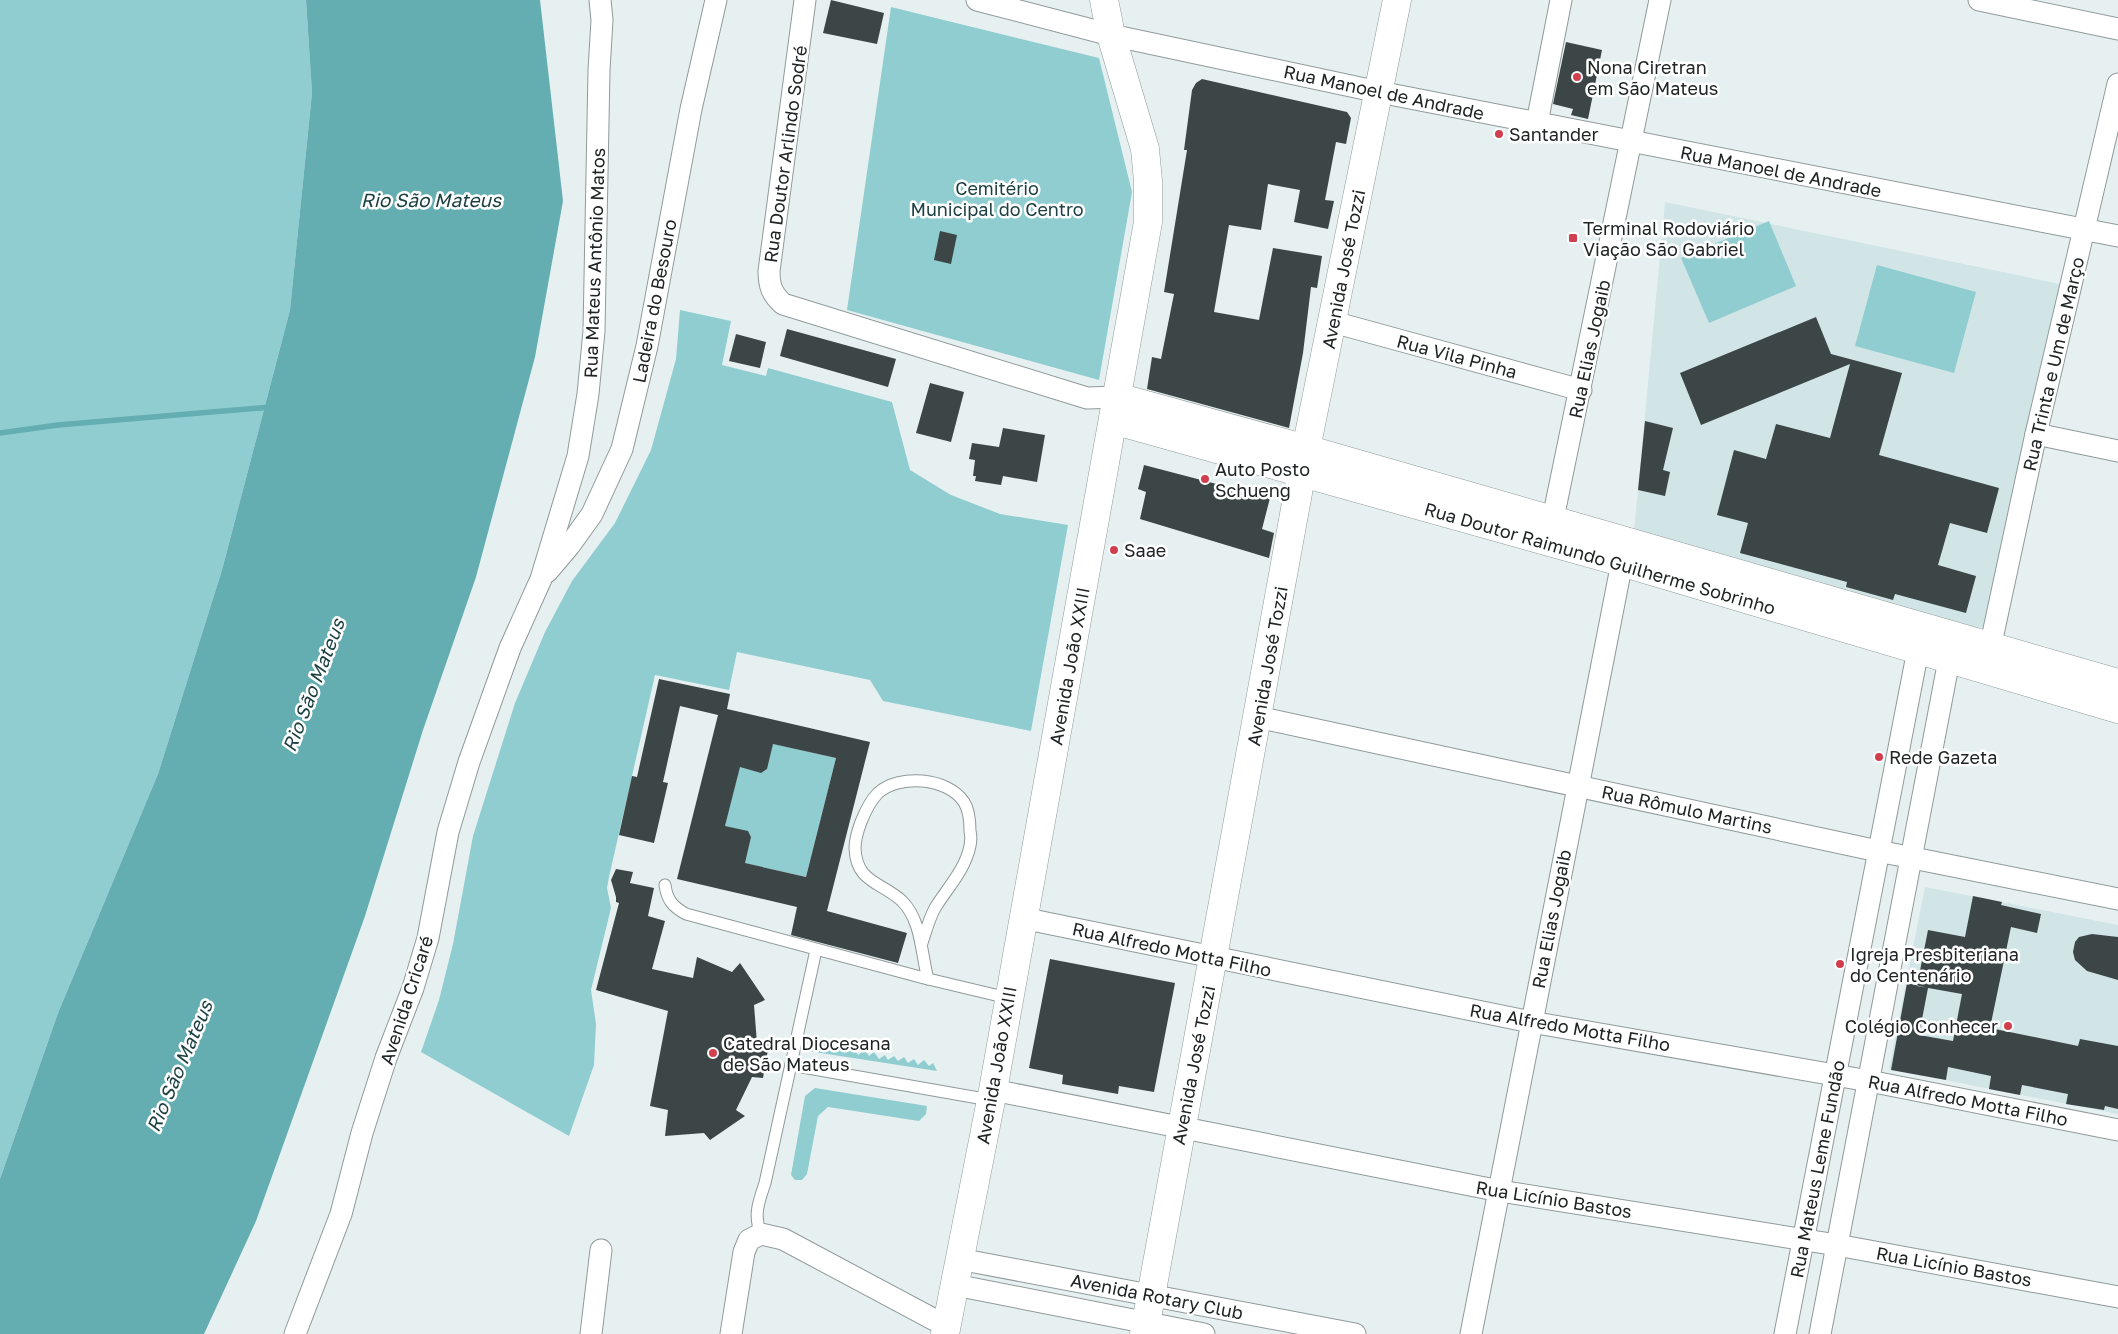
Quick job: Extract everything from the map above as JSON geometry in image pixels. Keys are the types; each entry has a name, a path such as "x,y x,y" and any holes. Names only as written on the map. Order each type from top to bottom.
{"street":[{"name":"Rua Mateus Antônio Matos","path":"540,579 578,456 589,385 595,301 599,70 602,20 600,0"},
{"name":"Ladeira do Besouro","path":"540,579 569,546 592,514 622,449 647,346 691,109 716,0"},
{"name":"Rua Doutor Arlindo Sodré","path":"783,304 774,296 769,286 769,271 805,0"},
{"name":"Rua Manoel de Andrade","path":"977,0 1111,35 1379,92 2118,236"},
{"name":"Avenida João XXIII","path":"946,1330 992,1095 1022,918 1148,222 1148,181 1145,148 1111,35 1104,0"},
{"name":"Avenida José Tozzi","path":"1145,1328 1304,462 1396,0"},
{"path":"1537,124 1561,0"},
{"name":"Rua Elias Jogaib","path":"1550,532 1660,0"},
{"path":"1979,0 2118,28"},
{"name":"Rua Trinta e Um de Março","path":"1986,671 2036,434 2118,84"},
{"name":"Rua Doutor Raimundo Guilherme Sobrinho","path":"783,304 1087,398 1115,409 1623,552 1991,645 2118,683"},
{"name":"Rua Vila Pinha","path":"1333,322 1580,390"},
{"path":"2036,434 2118,451"},
{"name":"Rua Doutor Raimundo Guilherme Sobrinho","path":"1623,552 1949,660 2118,709"},
{"name":"Rua Elias Jogaib","path":"1471,1334 1623,552"},
{"name":"Avenida Cricaré","path":"295,1334 341,1214 362,1133 413,988 428,938 448,832 469,762 510,648 540,579"},
{"name":"Rua Mateus Leme Fundão","path":"1784,1334 1918,650"},
{"name":"Rua Mateus Leme Fundão","path":"1820,1334 1949,660"},
{"name":"Rua Rômulo Martins","path":"1257,717 1878,851 2118,898"},
{"name":"Rua Alfredo Motta Filho","path":"1022,918 1531,1022 1869,1081 2118,1130"},
{"name":"Rua Licínio Bastos","path":"992,1095 1181,1128 1500,1191 1838,1245 2118,1297"},
{"path":"731,1334 744,1252 749,1240 761,1234 783,1239 946,1330"},
{"path":"591,1334 601,1250"},
{"name":"Avenida Rotary Club","path":"957,1272 1152,1295 1329,1332 1355,1334"},
{"name":"Avenida Rotary Club","path":"957,1272 1145,1328 1204,1334"}],"lane":[{"path":"922,943 935,908 963,867 971,845 970,818 964,801 948,788 932,781 915,781 895,785 880,792 870,803 862,818 855,847 858,864 864,875 904,903 912,916 922,943 928,979"},
{"path":"665,886 667,897 675,908 686,914 816,950 1008,998"},
{"path":"761,1234 756,1211 765,1183 798,1025 816,950"},
{"path":"791,1065 992,1095"}],"shaded area":[{"path":"1665,202 2060,284 1985,626 1973,629 1634,532"},
{"name":"Colégio Conhecer","path":"1925,887 2118,925 2118,1114 1889,1069"}],"green space":[{"path":"0,0 306,0 312,93 290,310 222,570 158,774 58,1013 0,1179"},
{"name":"Cemitério Municipal do Centro","path":"891,7 1099,58 1132,192 1099,380 847,310"},
{"path":"1769,221 1796,286 1709,323 1681,258"},
{"path":"1877,265 1976,292 1954,373 1855,346"},
{"path":"680,310 731,321 722,365 766,376 768,368 892,402 910,470 951,495 1000,514 1068,525 1031,731 883,701 870,680 737,652 729,690 655,675 609,877 607,888 611,908 591,990 596,1024 594,1065 569,1136 421,1052 439,1000 453,944 473,836 515,703 545,632 572,581 615,523 651,450 676,359"},
{"path":"747,738 836,758 806,877 717,857"},
{"path":"814,1041 818,1047 824,1043 829,1050 834,1045 838,1050 844,1046 848,1052 854,1048 858,1055 865,1050 869,1056 874,1052 879,1059 885,1055 888,1060 894,1056 898,1061 904,1057 908,1063 914,1059 918,1065 924,1060 929,1066 933,1063 937,1071 808,1051 808,1046"},
{"path":"815,1088 927,1106 926,1114 919,1121 828,1107 818,1116 807,1174 802,1180 795,1180 791,1175 805,1096"}],"water":[{"name":"Rio São Mateus","path":"306,0 540,0 563,201 535,357 476,577 423,730 365,916 256,1221 204,1334 0,1334 0,1179 58,1013 158,774 222,570 290,310 312,93"}],"building":[{"path":"831,0 884,13 877,44 823,33"},
{"name":"Nona Ciretran em São Mateus","path":"1566,42 1602,50 1588,119 1571,115 1573,109 1553,104"},
{"path":"1202,79 1347,112 1351,118 1346,144 1336,142 1325,200 1334,201 1328,229 1294,222 1300,190 1268,184 1261,230 1229,225 1214,312 1259,320 1273,248 1322,256 1317,288 1311,287 1303,353 1289,428 1147,389 1152,357 1161,359 1174,294 1164,292 1187,150 1184,150 1192,90 1196,83"},
{"path":"940,231 957,235 951,264 934,260"},
{"path":"1816,317 1831,354 1902,373 1879,455 1999,488 1987,533 1950,523 1938,565 1976,576 1966,613 1895,594 1893,600 1846,587 1847,582 1740,553 1748,523 1717,515 1734,450 1766,459 1776,424 1830,438 1850,364 1701,425 1680,373"},
{"path":"787,329 896,359 888,387 780,356"},
{"path":"736,334 766,342 760,368 729,361"},
{"path":"930,383 964,392 951,442 916,433"},
{"path":"1645,421 1673,428 1663,470 1670,472 1665,496 1638,490"},
{"path":"1003,428 1045,435 1037,482 1003,476 1001,485 975,481 976,476 973,476 975,460 969,459 972,443 999,447"},
{"path":"1144,465 1270,498 1262,529 1274,533 1269,558 1140,519 1146,492 1138,489"},
{"path":"659,679 730,694 727,709 870,742 827,911 907,933 898,963 791,935 797,907 677,879 718,715 680,706 663,782 668,783 654,843 619,835 632,776 637,777","holes":["773,744 836,758 806,877 745,863 751,837 748,831 725,826 740,767 761,773 767,769"]},
{"name":"Catedral Diocesana de São Mateus","path":"616,869 633,872 630,883 654,888 648,916 665,921 652,969 693,978 697,957 732,972 740,963 765,1000 754,1005 757,1043 769,1044 763,1078 752,1077 736,1110 745,1116 710,1140 704,1133 665,1136 668,1110 650,1106 668,1011 596,990 619,903 616,902 611,880"},
{"path":"1973,896 2002,902 2001,905 2041,914 2037,933 2011,927 1990,1028 2078,1046 2080,1039 2118,1046 2118,1109 2105,1106 2104,1110 2066,1104 2068,1094 2022,1085 2020,1095 1989,1089 1991,1076 1948,1067 1946,1080 1891,1070 1907,983 1917,985 1928,930 1965,937","holes":["1928,988 1962,994 1953,1041 1919,1035"]},
{"path":"2092,934 2118,937 2118,980 2087,971 2075,960 2073,952 2075,942 2079,937"},
{"path":"1050,959 1175,983 1154,1092 1119,1086 1118,1094 1062,1084 1063,1075 1029,1068"}],"waterway":[{"path":"0,433 58,425 272,407"}],"place":[{"name":"Nona Ciretran em São Mateus","path":"1577,77"},
{"name":"Santander","path":"1499,134"},
{"name":"Terminal Rodoviário Viação São Gabriel","path":"1573,238"},
{"name":"Auto Posto Schueng","path":"1205,479"},
{"name":"Saae","path":"1114,550"},
{"name":"Rede Gazeta","path":"1879,757"},
{"name":"Igreja Presbiteriana do Centenário","path":"1840,964"},
{"name":"Colégio Conhecer","path":"2008,1026"},
{"name":"Catedral Diocesana de São Mateus","path":"713,1053"}]}
